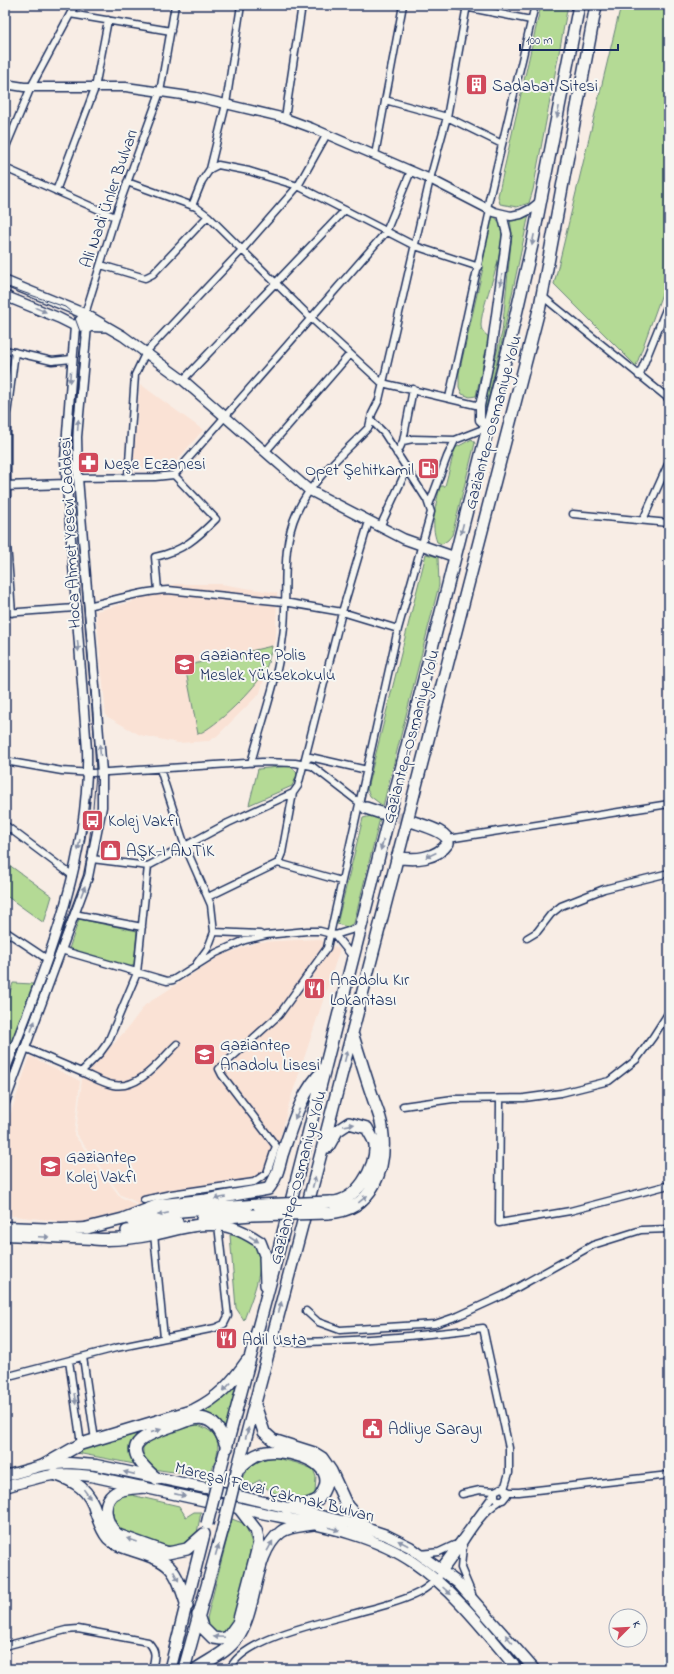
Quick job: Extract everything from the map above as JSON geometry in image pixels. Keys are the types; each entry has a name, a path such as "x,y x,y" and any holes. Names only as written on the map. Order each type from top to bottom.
{"highway":[{"name":"Gaziantep-Osmaniye Yolu","path":"206,1529 267,1296 512,334 541,201 579,5"},
{"name":"Gaziantep-Osmaniye Yolu","path":"237,1471 318,1165 396,857 542,296 596,5"},
{"path":"363,806 381,813"},
{"path":"396,857 405,859 424,858 445,847 448,839 440,832 411,821"},
{"path":"87,1228 181,1211 258,1205 329,1208 342,1212 363,1200 370,1193 376,1180 382,1159 382,1127 352,1033"},
{"path":"87,1228 123,1219 159,1205 206,1200 268,1189 272,1185 295,1117 314,1079 324,1069"},
{"path":"94,1240 172,1222 329,1208 351,1196 360,1186 373,1161 375,1144 367,1128 353,1124 342,1126 333,1136 318,1165"},
{"path":"94,1240 108,1241 154,1234 184,1227 218,1225 232,1227 260,1242 264,1255 267,1296"},
{"path":"44,1465 82,1444 194,1410 211,1401 226,1389 251,1356"},
{"path":"254,1404 264,1432 273,1440 314,1453 322,1458 331,1472 347,1506 368,1529"},
{"path":"157,1479 139,1462 136,1454 136,1447 140,1440 147,1435 197,1418 206,1419 214,1424 222,1435 226,1448"},
{"path":"184,1669 223,1528 237,1471 254,1456 273,1450 308,1458 318,1464 323,1473 326,1484 323,1492 318,1499 288,1509"},
{"path":"54,1474 69,1479 80,1485 87,1493 94,1505 102,1529 114,1543 160,1559 169,1566 178,1581 187,1606"},
{"path":"144,1487 118,1491 108,1503 105,1511 107,1520 112,1529 118,1535 168,1553 187,1549 206,1529"},
{"path":"198,1615 202,1627 213,1638 221,1639 228,1636 238,1623 259,1543 256,1530 239,1508"},
{"path":"196,1669 226,1650 237,1640 244,1627 263,1559 274,1539 281,1532 290,1527 313,1524"},
{"path":"170,1669 206,1529"}],"main road":[{"path":"5,281 85,314 109,327 146,352 225,415 309,490 380,527 421,546 455,557"},
{"path":"5,296 75,326 109,327"},
{"path":"5,1227 61,1229 87,1228"},
{"path":"5,1235 94,1240"},
{"name":"Mareşal Fevzi Çakmak Bulvarı","path":"5,1476 44,1465 69,1463 96,1465 157,1479 206,1488 350,1523 386,1534 442,1569 473,1598 534,1669"},
{"name":"Mareşal Fevzi Çakmak Bulvarı","path":"5,1487 54,1474 67,1473 91,1476 313,1524 374,1542 413,1562 435,1580 465,1607 517,1669"}],"street":[{"path":"5,149 31,87 75,5"},
{"name":"Ali Nadi Ünler Bulvarı","path":"85,314 115,217 160,92 175,5"},
{"path":"192,206 202,181 210,169 226,104 241,5"},
{"path":"285,118 302,5"},
{"path":"375,155 403,5"},
{"path":"455,5 467,6 531,20"},
{"path":"449,398 479,267 502,144 535,5"},
{"path":"251,763 280,655 284,634 287,549 290,532 297,512 309,490 369,427 370,420 379,400 430,179 447,117 467,6"},
{"path":"70,14 171,31"},
{"path":"56,191 95,88 108,20"},
{"path":"5,84 31,87 126,87 196,97 285,118 327,134 411,170 502,214 511,216 520,214 531,209 541,201"},
{"path":"385,100 447,117 502,144"},
{"path":"128,476 135,375 146,352 242,250 298,186 327,134"},
{"path":"210,169 218,165 249,171 298,186 415,246 479,267"},
{"path":"5,168 115,217"},
{"path":"78,478 128,476 155,477 174,475 386,232 411,170"},
{"path":"127,182 192,206 208,216 275,284 349,355 382,383 413,389 480,406"},
{"path":"183,380 345,210"},
{"path":"403,441 413,439 455,440 488,427 480,420 480,406 491,352 507,234 502,214"},
{"path":"101,265 145,278 153,274 208,216"},
{"path":"542,296 669,399"},
{"path":"639,376 669,302"},
{"path":"75,326 85,314"},
{"name":"Hoca Ahmet Yesevi Caddesi","path":"5,1102 88,877 102,807 102,772 78,478 78,430 87,326 85,314"},
{"name":"Hoca Ahmet Yesevi Caddesi","path":"5,1071 64,910 79,848 88,773 66,484 67,418 75,326"},
{"path":"5,350 52,360 72,359"},
{"path":"12,613 6,544 6,416 15,352"},
{"path":"266,451 349,355"},
{"path":"397,454 403,441 413,389"},
{"path":"370,420 384,433 430,505"},
{"path":"144,1200 171,1194 250,1183 259,1180 267,1173 276,1146 275,1142 222,1075 220,1069 279,1015 327,948 333,934 341,881 363,806 367,770 398,629 430,512 430,505 455,440"},
{"path":"643,520 669,462"},
{"path":"380,527 407,469"},
{"path":"158,590 155,557 183,548 200,535 216,519 174,475"},
{"path":"7,486 66,484"},
{"path":"573,514 669,523"},
{"path":"278,863 282,853 293,793 298,786 342,612 369,521"},
{"path":"88,606 126,598 149,591 168,590 284,602 342,612 398,629"},
{"path":"5,613 75,608"},
{"path":"303,764 310,757 367,770"},
{"path":"5,761 62,771 88,773 251,763 303,764 312,766 330,778 363,806"},
{"path":"160,769 185,846 211,905 214,932 208,948 195,966"},
{"path":"92,859 148,866 185,846 293,793"},
{"path":"448,839 669,804"},
{"path":"5,825 73,876"},
{"path":"208,897 278,863 341,881"},
{"path":"81,1072 100,1054 108,1042 137,973 148,866"},
{"path":"527,938 537,932 551,914 561,906 604,889 669,874"},
{"path":"74,914 142,927"},
{"path":"214,932 266,934 307,932 333,934 361,927"},
{"path":"5,931 47,959"},
{"path":"61,950 167,981 173,980 216,952 245,940 266,934"},
{"path":"333,934 353,957"},
{"path":"404,1106 453,1099 500,1100 561,1093 609,1081 636,1060 653,1038 669,1012"},
{"path":"25,1048 114,1085 134,1082 146,1075 177,1044"},
{"path":"500,1100 499,1223 570,1211 669,1185"},
{"path":"5,1377 69,1360 215,1328 224,1324 228,1316 218,1225"},
{"path":"306,1311 318,1322 340,1330 435,1324 458,1316 497,1298 592,1245 641,1230 669,1228"},
{"path":"154,1234 164,1338"},
{"path":"270,1342 327,1343 405,1338 483,1328 509,1448 509,1473 503,1499"},
{"path":"83,1357 95,1440"},
{"path":"69,1360 82,1444"},
{"path":"230,1669 234,1659 259,1644 289,1632 381,1607 418,1593 435,1580 495,1493 501,1488 519,1492 669,1475"},
{"path":"462,1494 480,1490 495,1493"},
{"path":"420,1554 430,1554 451,1548 462,1541 486,1512 503,1499 519,1492"},
{"path":"495,1493 495,1498 503,1499"},
{"path":"462,1541 462,1568 473,1598"},
{"path":"5,1646 66,1630 78,1629 148,1642 154,1648 155,1655 152,1669"}],"shaded area":[{"path":"140,384 203,430 169,468 133,468"},
{"name":"Gaziantep Polis Meslek Yüksekokulu","path":"176,584 221,584 277,593 276,635 260,693 217,736 209,741 178,743 140,735 106,716 96,611 132,602 137,594"},
{"name":"Gaziantep Anadolu Lisesi","path":"318,939 340,949 288,1107 276,1156 265,1186 141,1210 134,1201 121,1195 76,1134 82,1079 127,1029 145,1005 220,956 258,942"},
{"name":"Gaziantep Kolej Vakfı","path":"30,1056 80,1081 74,1135 120,1197 133,1203 139,1210 85,1224 5,1215 5,1130"}],"green space":[{"path":"541,5 568,5 533,190 529,203 517,207 500,204 498,196"},
{"path":"621,5 669,5 669,274 636,366 554,284"},
{"path":"529,214 486,408 483,407 502,332 512,233 510,219"},
{"path":"492,217 495,217 500,226 502,239 496,269 482,314 482,331 489,337 476,396 470,397 462,394 459,387 459,373 483,268 482,265"},
{"path":"472,439 475,443 452,535 442,544 437,542 434,528 435,507 440,486 445,486 455,448"},
{"path":"426,554 438,557 439,585 383,806 370,796 367,789"},
{"path":"272,646 266,667 254,686 225,716 198,734 185,666"},
{"path":"290,766 296,771 297,775 292,786 249,805 258,769"},
{"path":"371,816 380,818 354,923 347,927 337,924 363,818"},
{"path":"5,862 52,896 44,923 5,895"},
{"path":"79,919 137,931 134,965 129,967 69,949"},
{"path":"13,983 33,984 5,1059 5,1007"},
{"path":"230,1235 251,1240 257,1246 260,1255 258,1278 244,1320 236,1308"},
{"path":"239,1382 226,1432 214,1417 204,1412"},
{"path":"195,1424 213,1434 217,1440 217,1455 207,1482 198,1469 180,1472 149,1468 143,1460 143,1448 151,1439"},
{"path":"137,1431 131,1448 134,1464 72,1452"},
{"path":"273,1457 313,1469 316,1477 315,1493 306,1500 287,1496 268,1489 260,1480 254,1483 248,1490 239,1489 243,1476 250,1467 260,1461"},
{"path":"127,1494 179,1506 186,1517 194,1512 201,1512 197,1533 179,1547 148,1542 127,1533 113,1520 112,1511 116,1500"},
{"path":"232,1519 245,1524 252,1543 235,1623 226,1632 214,1633 208,1626 207,1618"}],"tunnel":[{"path":"382,813 411,821"}],"tram line":[{"path":"5,286 65,307 75,318 82,337 73,426 73,479 93,712 96,773 85,874 5,1088"},
{"path":"84,842 89,798"}],"place":[{"name":"Sadabat Sitesi","path":"477,85"},
{"name":"Neşe Eczanesi","path":"89,463"},
{"name":"Opet Şehitkamil","path":"429,469"},
{"name":"Gaziantep Polis Meslek Yüksekokulu","path":"184,664"},
{"name":"Kolej Vakfı","path":"92,820"},
{"name":"AŞK-I ANTİK","path":"111,850"},
{"name":"Anadolu Kır Lokantası","path":"315,989"},
{"name":"Gaziantep Anadolu Lisesi","path":"205,1054"},
{"name":"Gaziantep Kolej Vakfı","path":"51,1166"},
{"name":"Adil Usta","path":"226,1339"},
{"name":"Adliye Sarayı","path":"373,1428"}]}
